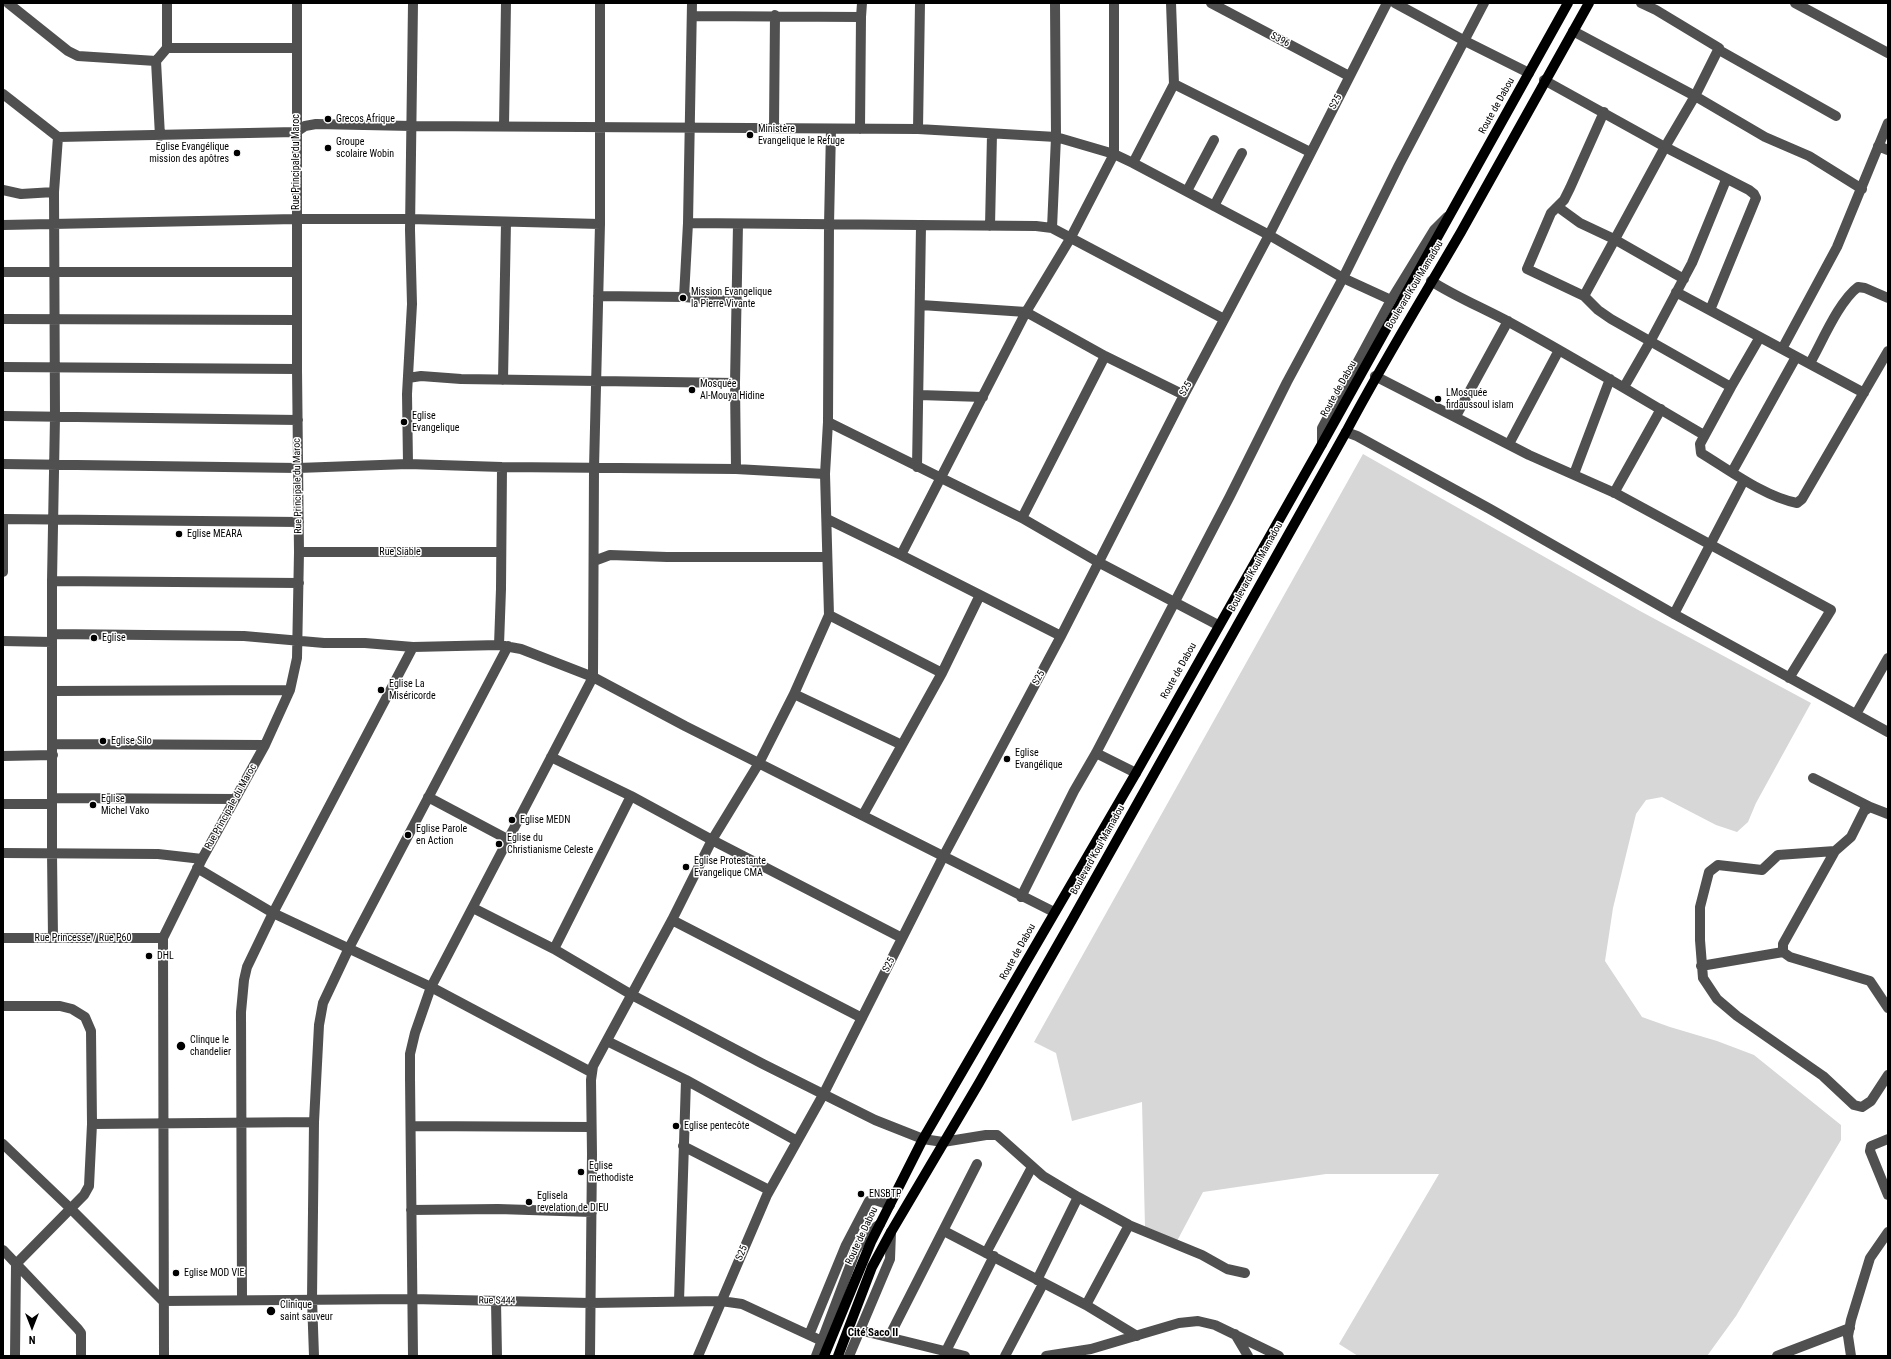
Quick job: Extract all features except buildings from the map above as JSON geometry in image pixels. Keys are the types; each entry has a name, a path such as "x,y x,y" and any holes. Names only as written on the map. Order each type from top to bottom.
{"main road":[{"name":"Route de Dabou","path":"824,1356 838,1319 880,1224 923,1139 1136,773 1218,625 1452,213 1568,3"},
{"name":"Boulevard Koui Mamadou","path":"943,1142 979,1084 1346,432 1375,376 1474,208 1544,80 1589,3"},
{"path":"838,1356 872,1267 943,1142"}],"street":[{"path":"8,3 68,51 78,56 156,61"},
{"path":"160,136 156,61 168,48 167,3"},
{"name":"Rue Principale du Maroc","path":"163,938 199,863 265,745 290,690 297,658 299,522 296,219 297,3"},
{"path":"408,464 408,378 412,319 410,219 413,3"},
{"path":"504,126 506,3"},
{"path":"413,1356 410,1054 415,1033 431,987 593,677 594,468 600,224 600,3"},
{"path":"684,297 691,126 692,3"},
{"path":"860,129 862,3"},
{"path":"918,129 920,3"},
{"path":"1052,228 1056,137 1055,3"},
{"path":"901,555 942,478 1026,312 1070,239 1114,154 1114,3"},
{"path":"1133,163 1174,84 1171,3"},
{"name":"S396","path":"1211,3 1349,76"},
{"name":"S25","path":"698,1356 769,1190 823,1095 943,857 1061,636 1184,395 1270,235 1310,152 1387,3"},
{"path":"1395,3 1528,73"},
{"path":"1021,897 1074,791 1096,753 1230,496 1287,382 1344,278 1399,165 1484,3"},
{"path":"1641,3 1719,46 1719,50 1836,116"},
{"path":"1795,3 1888,53"},
{"path":"692,16 861,17"},
{"path":"774,127 775,16"},
{"path":"1573,31 1695,96 1765,136 1810,156 1862,189"},
{"path":"168,48 297,48"},
{"path":"1584,296 1719,50"},
{"path":"1544,80 1754,194 1755,202 1710,310"},
{"path":"1174,84 1310,152"},
{"path":"3,94 58,137 296,132 310,124 918,129 1056,137 1114,154 1133,163 1270,235 1344,278 1390,300"},
{"path":"1604,112 1570,188 1558,208 1548,219 1527,269 1584,296 1598,310 1611,319 1651,340 1731,387"},
{"path":"1782,349 1837,248 1862,189 1883,148 1888,123"},
{"path":"590,1356 592,1212 591,1072 597,1056 607,1041 672,920 712,840 759,763 794,694 829,615 826,557 827,519 825,474 828,422 831,129"},
{"path":"990,226 992,134"},
{"path":"53,938 52,581 55,465 54,192 58,137"},
{"path":"1187,191 1214,140"},
{"path":"1214,206 1242,153"},
{"path":"1624,387 1684,279 1726,180"},
{"path":"3,190 21,194 54,192"},
{"path":"1558,208 1580,223 1614,239 1684,279"},
{"path":"1322,444 1322,428 1390,300 1434,230 1452,213"},
{"path":"3,225 296,219 410,219 600,224"},
{"path":"503,380 506,222"},
{"path":"688,223 1036,226 1052,228 1070,239 1224,319"},
{"path":"736,469 735,383 738,302 738,224"},
{"path":"917,467 921,305 921,226"},
{"path":"3,272 297,272"},
{"path":"1431,281 1445,290 1508,321 1624,387 1704,435"},
{"path":"1810,363 1843,303 1854,290 1858,287 1865,288 1887,296"},
{"path":"1676,292 1864,393"},
{"path":"598,296 684,297 738,302"},
{"path":"921,305 1026,312 1104,356 1184,395"},
{"path":"3,319 297,320"},
{"path":"1456,416 1508,321"},
{"path":"1760,337 1704,435 1700,444 1701,453 1744,480 1791,502 1797,503 1802,499 1888,351"},
{"path":"1509,444 1559,350"},
{"path":"1022,518 1104,356"},
{"path":"1732,472 1796,357"},
{"path":"3,367 297,369"},
{"path":"408,378 421,376 503,380 735,383"},
{"path":"1375,376 1456,416 1529,455 1614,493 1831,610 1789,678"},
{"path":"1574,474 1610,379"},
{"path":"919,395 983,397"},
{"path":"1614,493 1661,409"},
{"path":"3,416 298,420"},
{"path":"828,422 1022,518 1098,562 1218,625"},
{"path":"1346,432 1357,436 1490,509 1674,614 1888,732"},
{"path":"3,464 298,468 408,464 502,467 736,469 825,474"},
{"path":"314,1356 312,1299 314,1122 319,1025 323,1003 349,948 428,797 503,645 501,552 502,467"},
{"path":"1674,614 1711,546 1744,480"},
{"path":"3,572 3,519 54,521 299,522"},
{"path":"827,519 1061,636"},
{"name":"Rue Siable","path":"299,552 501,552"},
{"path":"594,561 610,555 667,557 826,557"},
{"path":"52,581 299,583"},
{"path":"863,815 942,673 980,595"},
{"path":"829,615 942,673"},
{"path":"3,641 52,638 244,636 298,642 365,643 413,647 503,645 532,653 593,677 1021,897 1054,912"},
{"path":"242,1299 241,1012 244,980 247,967 273,913 413,647"},
{"path":"1856,714 1888,658"},
{"path":"52,692 290,690"},
{"path":"794,694 902,745"},
{"path":"53,744 265,745"},
{"path":"1096,753 1136,773"},
{"path":"3,756 53,755"},
{"path":"551,757 631,796 712,840 902,938"},
{"path":"1812,778 1870,807 1888,814"},
{"path":"554,949 631,796"},
{"path":"428,797 509,840"},
{"path":"3,804 52,801 236,799"},
{"path":"1783,952 1783,944 1835,851 1851,837 1864,811 1870,807"},
{"path":"1835,851 1778,855 1762,870 1718,865 1709,872 1700,907 1701,966 1703,978 1717,999 1737,1016 1823,1076 1854,1105 1862,1107 1871,1101 1888,1075"},
{"path":"3,853 158,854 199,863 273,913 431,987 591,1072"},
{"path":"473,908 554,949 632,995 823,1095 897,1130 923,1139 943,1142 986,1135 997,1135 1032,1167 1052,1182 1078,1197 1130,1225 1202,1255 1228,1269 1245,1273"},
{"path":"672,920 862,1018"},
{"name":"Rue Princesse / Rue P60","path":"3,938 163,938"},
{"path":"163,938 162,1124 164,1356"},
{"path":"1701,966 1783,952 1790,956 1870,981 1888,1008"},
{"path":"3,1006 60,1006 72,1009 85,1017 91,1031 92,1124 88,1186 84,1195 16,1264 15,1356"},
{"path":"607,1041 686,1080 797,1141"},
{"path":"680,1301 683,1146 686,1080"},
{"path":"92,1124 314,1122"},
{"path":"411,1126 591,1127"},
{"path":"1888,1139 1871,1146 1870,1151 1888,1196"},
{"path":"3,1144 70,1208 163,1301"},
{"path":"683,1146 769,1190"},
{"path":"889,1337 977,1164"},
{"path":"946,1352 1032,1167"},
{"path":"1005,1356 1078,1197"},
{"path":"809,1335 846,1245 870,1201 875,1200 890,1205"},
{"path":"411,1210 498,1209 592,1212"},
{"path":"816,1356 856,1250 867,1233 880,1224"},
{"path":"1086,1305 1130,1225"},
{"path":"944,1231 1086,1305 1137,1336"},
{"path":"849,1356 890,1259 891,1232"},
{"path":"1851,1356 1848,1336 1870,1258 1888,1232"},
{"path":"846,1245 856,1250"},
{"path":"3,1250 81,1333 81,1356"},
{"name":"Rue S444","path":"163,1301 242,1299 412,1299 590,1303 721,1301 742,1304 822,1341"},
{"path":"496,1301 497,1356"},
{"path":"1046,1356 1091,1348 1179,1323 1198,1322 1215,1325 1279,1356"},
{"path":"1777,1356 1850,1328"},
{"path":"859,1330 964,1356"},
{"path":"1235,1334 1248,1356"}],"shaded area":[{"path":"1363,454 1640,611 1811,703 1756,803 1748,822 1737,832 1716,825 1662,797 1646,800 1636,814 1613,908 1605,961 1642,1017 1717,1041 1754,1055 1841,1125 1841,1140 1736,1316 1707,1356 1358,1356 1339,1344 1439,1174 1326,1174 1203,1192 1177,1241 1145,1227 1142,1102 1072,1121 1056,1053 1034,1042"}],"place":[{"name":"Grecos Afrique","path":"328,119"},
{"name":"Ministère Evangelique le Refuge","path":"750,135"},
{"name":"Groupe scolaire Wobin","path":"328,148"},
{"name":"Eglise Evangélique mission des apôtres","path":"237,153"},
{"name":"Mission Evangelique la Pierre Vivante","path":"683,298"},
{"name":"Mosquée Al-Mouya Hidine","path":"692,390"},
{"name":"LMosquée firdaussoul islam","path":"1438,399"},
{"name":"Eglise Evangelique","path":"404,422"},
{"name":"Eglise MEARA","path":"179,534"},
{"name":"Eglise","path":"94,638"},
{"name":"Eglise La Miséricorde","path":"381,690"},
{"name":"Eglise Silo","path":"103,741"},
{"name":"Eglise Evangélique","path":"1007,759"},
{"name":"Eglise Michel Vako","path":"93,805"},
{"name":"Eglise MEDN","path":"512,820"},
{"name":"Eglise Parole en Action","path":"408,835"},
{"name":"Eglise du Christianisme Celeste","path":"499,844"},
{"name":"Eglise Protestante Evangelique CMA","path":"686,867"},
{"name":"DHL","path":"149,956"},
{"name":"Clinque le chandelier","path":"181,1046"},
{"name":"Eglise pentecôte","path":"676,1126"},
{"name":"Eglise methodiste","path":"581,1172"},
{"name":"ENSBTP","path":"861,1194"},
{"name":"Eglisela revelation de DIEU","path":"529,1202"},
{"name":"Eglise MOD VIE","path":"176,1273"},
{"name":"Clinique saint sauveur","path":"271,1311"}],"district":[{"name":"Cité Saco II","path":"873,1333"}]}
